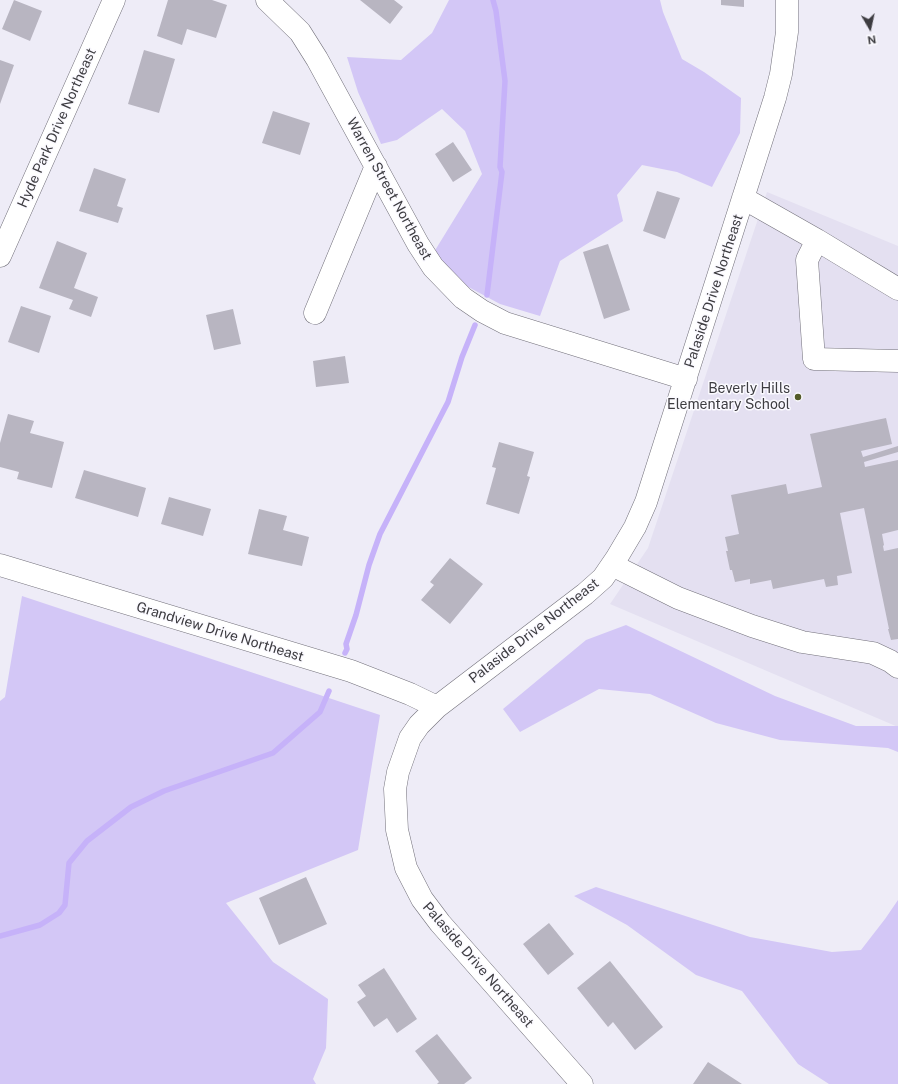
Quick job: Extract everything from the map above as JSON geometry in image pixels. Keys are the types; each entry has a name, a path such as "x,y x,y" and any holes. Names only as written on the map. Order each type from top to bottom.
{"street":[{"name":"Hyde Park Drive Northeast","path":"2,248 114,0"},
{"name":"Warren Street Northeast","path":"266,0 300,32 317,59 432,267 463,298 482,311 505,322 686,379"},
{"name":"Palaside Drive Northeast","path":"582,1084 440,923 422,900 406,868 397,830 395,789 398,772 410,738 419,725 437,707 585,594 602,578 612,565 635,527 646,502 775,98 781,74 787,32 787,0"},
{"path":"315,313 376,166"},
{"path":"743,198 817,240 898,289"},
{"path":"817,240 807,260 814,359 898,361"},
{"name":"Grandview Drive Northeast","path":"0,565 351,671 410,694 437,707"},
{"path":"612,565 678,598 752,626 802,642 873,653 890,661 897,661"}],"shaded area":[{"path":"449,0 660,0 663,12 682,59 704,72 741,98 740,133 712,187 677,172 642,165 617,195 623,221 560,261 540,316 500,304 461,283 434,252 482,174 465,131 442,109 397,140 381,144 358,92 347,57 401,60 432,33"},
{"name":"Beverly Hills Elementary School","path":"767,192 898,246 898,727 610,604 648,548"},
{"path":"22,596 380,715 358,850 226,903 273,962 328,999 326,1048 313,1079 316,1084 0,1084 0,701 5,697"},
{"path":"626,625 775,696 856,726 898,726 898,752 888,748 780,740 716,723 650,694 599,689 520,732 503,709 586,640"},
{"path":"596,887 750,937 832,952 861,950 898,900 898,1084 829,1084 798,1064 742,991 696,975 627,925 574,896"}],"building":[{"path":"14,0 42,11 30,41 2,29"},
{"path":"168,0 212,0 227,5 216,38 187,29 182,45 157,36"},
{"path":"360,0 394,0 403,7 390,24"},
{"path":"721,0 744,0 744,7 721,5"},
{"path":"144,50 175,59 159,113 128,104"},
{"path":"0,60 14,65 0,104"},
{"path":"273,111 310,123 300,155 262,143"},
{"path":"453,142 472,170 453,182 435,154"},
{"path":"94,168 126,179 117,206 123,208 118,223 79,211"},
{"path":"657,191 680,198 665,239 643,231"},
{"path":"57,241 87,253 74,288 98,297 91,317 69,309 73,300 39,288"},
{"path":"608,244 630,310 604,319 583,252"},
{"path":"21,306 51,316 39,353 8,342"},
{"path":"233,309 241,344 214,350 206,315"},
{"path":"345,356 349,383 316,387 313,361"},
{"path":"8,414 34,421 30,433 64,442 52,488 17,479 19,472 0,467 0,443"},
{"path":"886,418 892,444 861,451 863,457 898,446 898,452 864,462 865,467 898,460 898,530 882,534 884,551 898,548 898,639 891,640 888,629 864,508 840,513 852,573 837,576 838,585 826,587 824,579 773,589 771,580 750,584 750,579 735,582 732,570 730,570 725,537 739,534 731,495 786,484 788,494 822,487 810,434"},
{"path":"499,442 534,452 527,476 530,477 519,514 486,504 496,468 492,467"},
{"path":"84,470 146,488 138,517 75,498"},
{"path":"169,497 211,509 203,536 161,524"},
{"path":"259,509 287,516 283,530 309,537 302,566 248,554"},
{"path":"450,558 483,584 450,624 421,600 434,585 430,582"},
{"path":"306,877 327,924 279,945 259,898"},
{"path":"549,923 574,954 548,975 523,944"},
{"path":"610,961 663,1027 635,1050 613,1022 608,1027 577,988"},
{"path":"384,968 417,1019 397,1033 387,1018 374,1027 357,1002 366,996 358,985"},
{"path":"437,1034 472,1078 464,1084 437,1084 439,1082 415,1051"},
{"path":"708,1062 742,1084 693,1084"}],"waterway":[{"path":"487,295 502,172 500,167 505,81 496,11 493,0"},
{"path":"345,653 347,649 346,644 356,615 369,565 380,534 448,402 462,357 475,325"},
{"path":"0,936 40,925 59,913 65,905 69,863 87,841 131,807 164,791 273,753 320,712 329,691"}],"place":[{"name":"Beverly Hills Elementary School","path":"798,397"}]}
